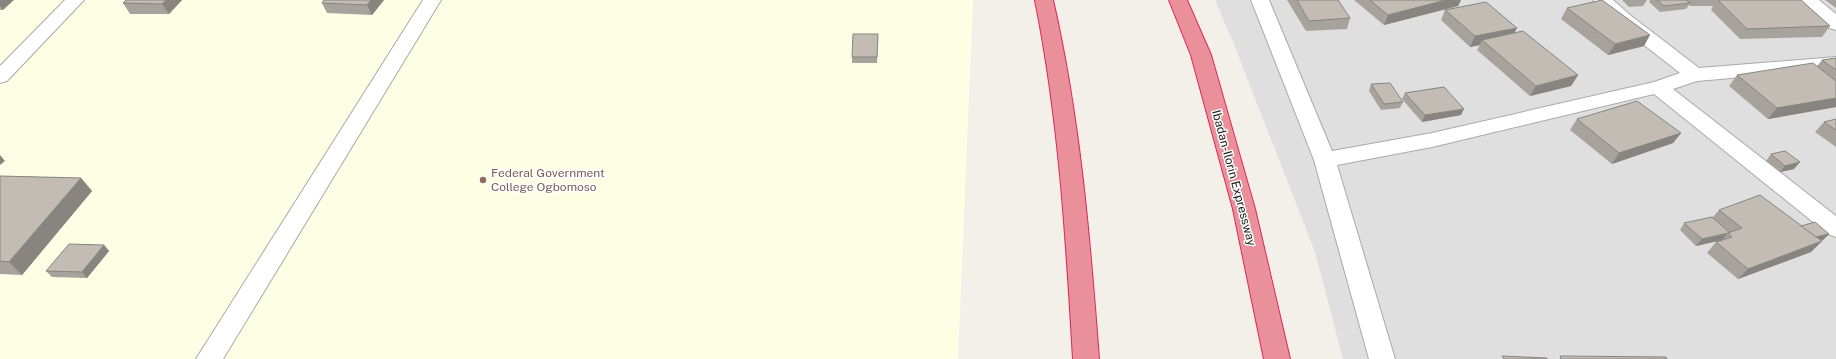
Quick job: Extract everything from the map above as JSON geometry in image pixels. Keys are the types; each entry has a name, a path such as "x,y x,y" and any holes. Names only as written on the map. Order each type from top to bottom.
{"highway":[{"path":"1044,0 1054,45 1076,203 1086,359"},
{"name":"Ibadan-Ilorin Expressway","path":"1178,0 1201,55 1244,209 1277,359"}],"street":[{"path":"0,77 75,0"},
{"path":"209,359 432,0"},
{"path":"1260,0 1325,160 1342,225 1382,359"},
{"path":"1602,0 1623,19 1695,75"},
{"path":"1808,0 1836,24"},
{"path":"1325,160 1432,140 1658,87 1695,75 1836,63"},
{"path":"1658,87 1836,228"}],"shaded area":[{"name":"Federal Government College Ogbomoso","path":"0,0 973,0 958,359 0,359"},
{"path":"1215,0 1836,0 1836,359 1343,359 1315,252 1233,42"}],"building":[{"path":"126,0 166,0 162,4 123,3"},
{"path":"324,0 371,0 367,5 322,3"},
{"path":"1297,0 1338,0 1350,18 1309,21"},
{"path":"1370,0 1446,0 1388,15"},
{"path":"1602,0 1650,35 1615,44 1567,8"},
{"path":"1657,0 1686,0 1690,3 1664,6"},
{"path":"1718,0 1801,0 1830,26 1747,29"},
{"path":"1486,2 1517,28 1475,36 1445,10"},
{"path":"1523,31 1578,75 1536,86 1482,40"},
{"path":"853,34 878,34 877,57 852,57"},
{"path":"1836,58 1836,70 1822,60"},
{"path":"1813,63 1836,81 1836,98 1777,108 1737,75"},
{"path":"1390,83 1403,102 1384,104 1371,84"},
{"path":"1444,87 1464,109 1425,115 1405,93"},
{"path":"1637,101 1681,133 1619,153 1577,119"},
{"path":"1836,119 1836,130 1824,122"},
{"path":"1785,151 1800,162 1785,166 1771,154"},
{"path":"0,176 81,178 9,262 0,261"},
{"path":"1760,195 1822,241 1748,269 1716,242 1732,237 1728,233 1742,228 1719,210"},
{"path":"1712,217 1729,232 1702,239 1684,223"},
{"path":"1815,222 1829,234 1816,237 1801,226"},
{"path":"69,244 104,245 82,272 46,271"},
{"path":"1502,356 1547,358 1547,359 1504,359"},
{"path":"1560,356 1666,357 1667,359 1561,359"}],"place":[{"name":"Federal Government College Ogbomoso","path":"483,180"}]}
